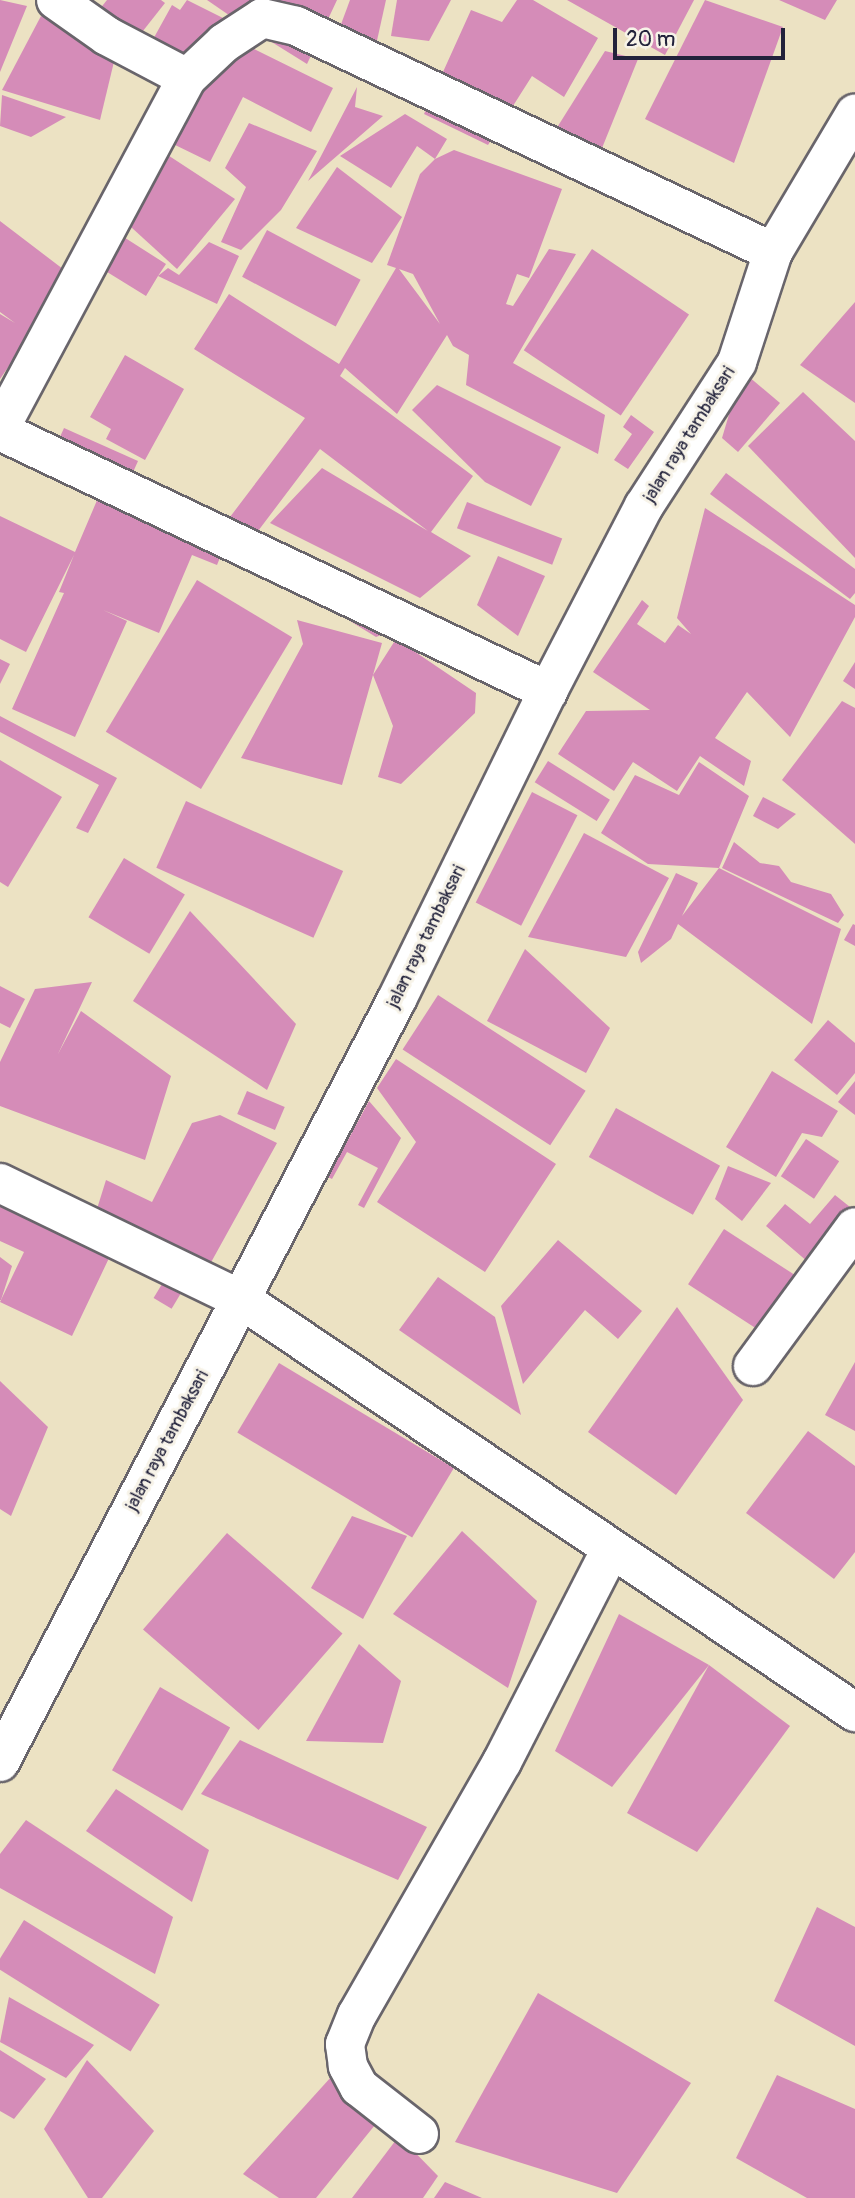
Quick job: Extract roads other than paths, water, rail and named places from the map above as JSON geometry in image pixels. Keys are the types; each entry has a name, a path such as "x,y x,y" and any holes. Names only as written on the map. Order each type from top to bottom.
{"street":[{"path":"56,0 107,36 187,78"},
{"path":"548,691 0,430 187,78 224,43 262,18 296,26 773,252"},
{"name":"jalan raya tambaksari","path":"0,1762 242,1300 644,506 737,362 773,252 855,114"},
{"path":"0,1183 242,1300 855,1712"},
{"path":"753,1366 855,1227"},
{"path":"419,2134 359,2087 348,2066 345,2044 357,2015 502,1762 611,1549"}]}
